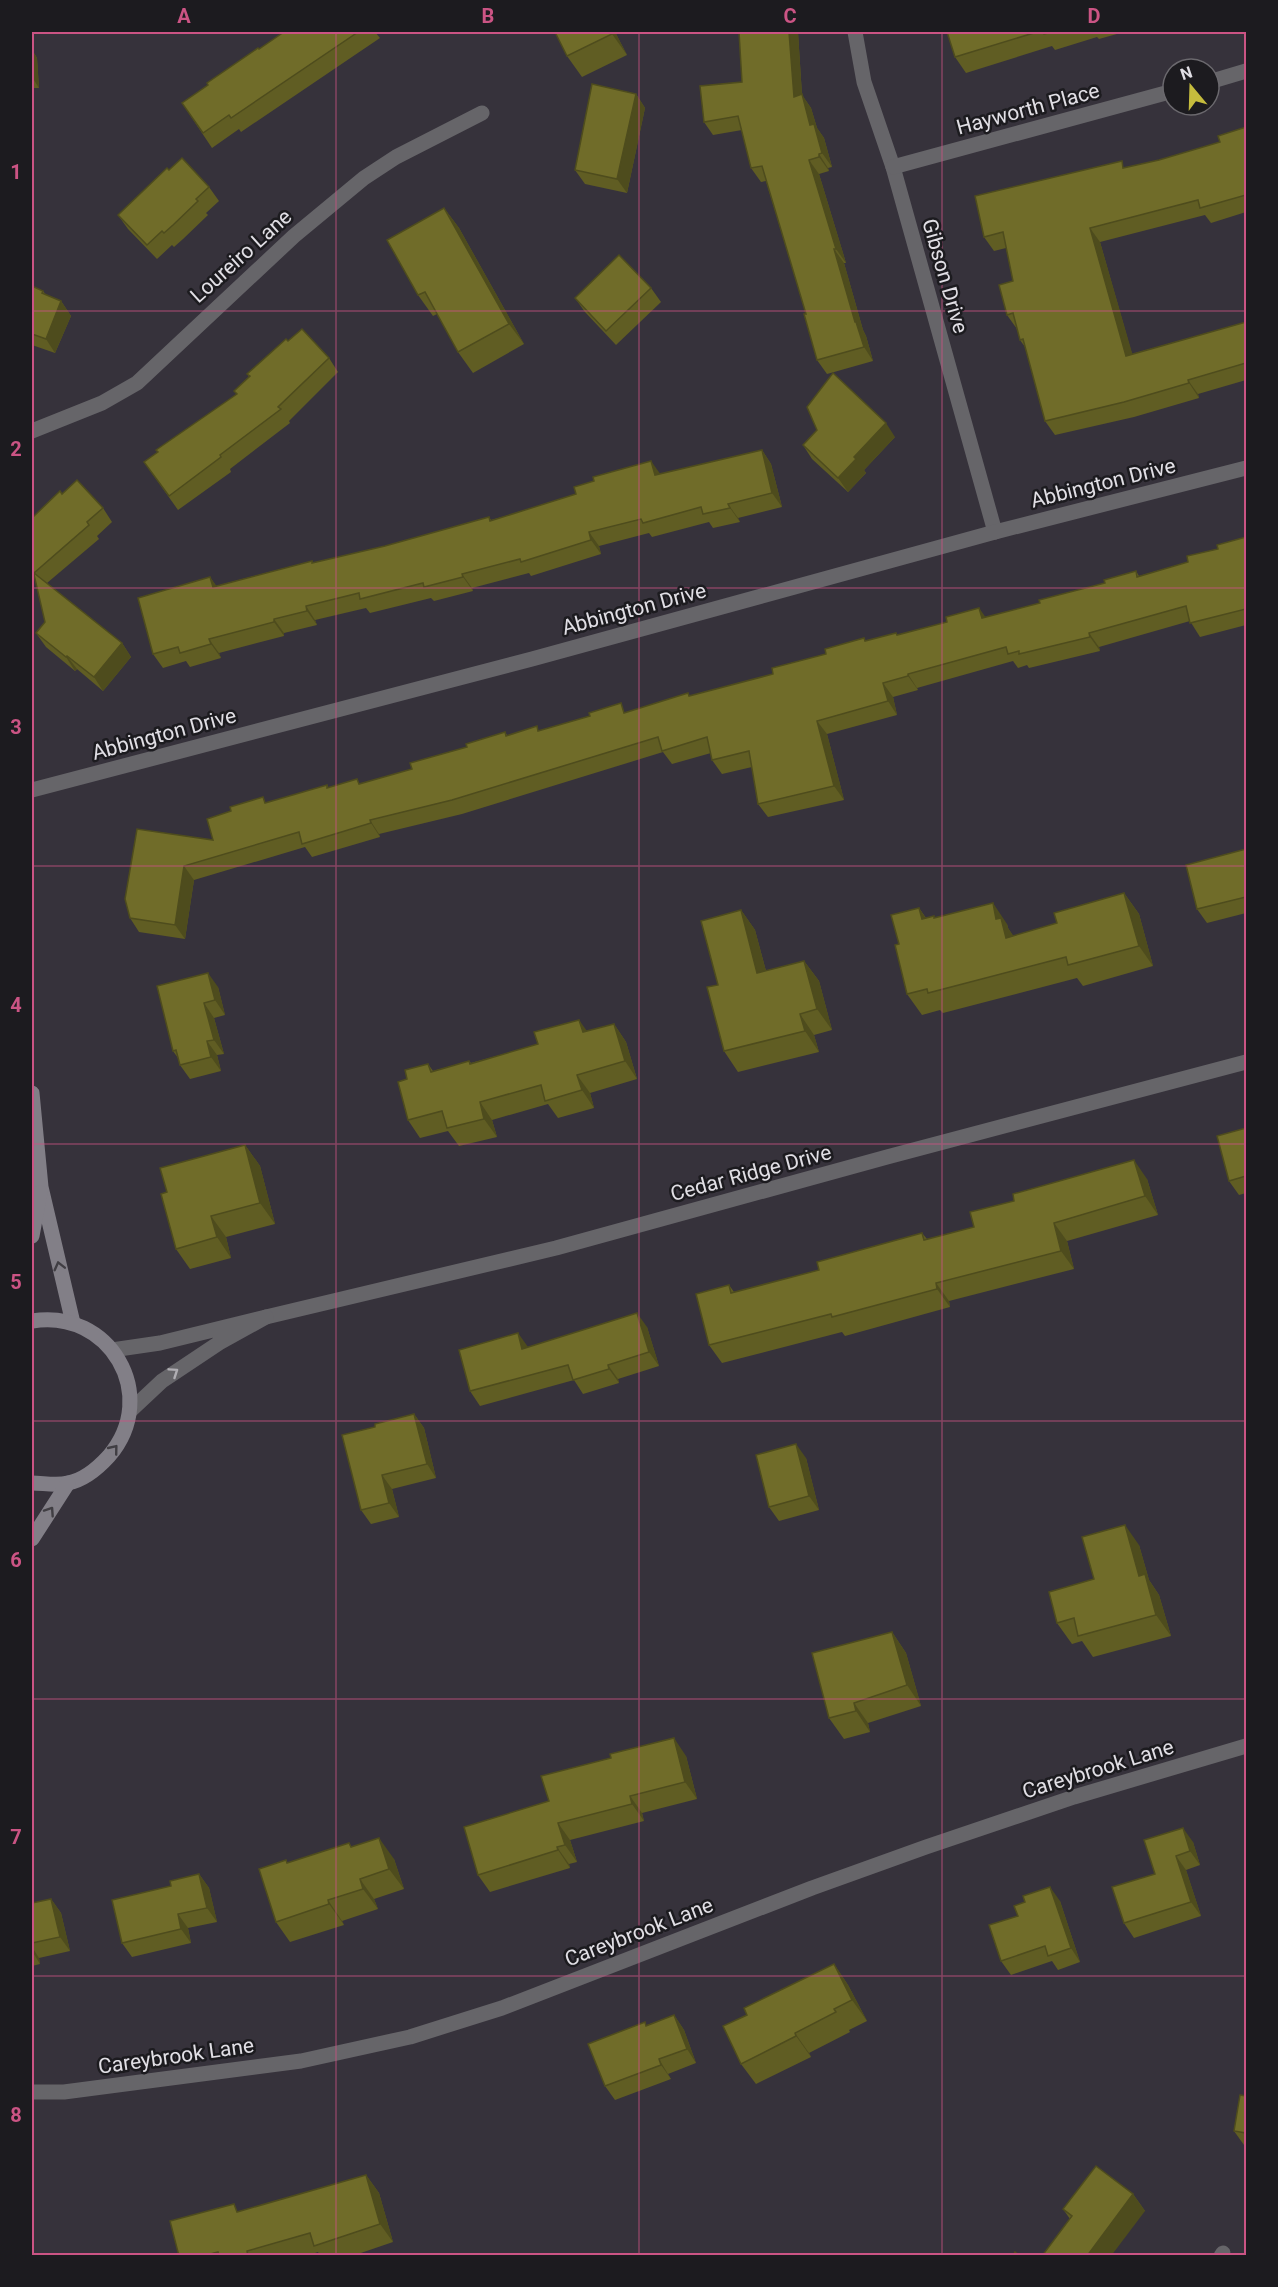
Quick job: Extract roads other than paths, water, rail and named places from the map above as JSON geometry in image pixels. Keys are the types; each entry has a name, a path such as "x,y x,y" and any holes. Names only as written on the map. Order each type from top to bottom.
{"main road":[{"path":"32,1093 41,1187 73,1323"},
{"path":"32,1236 41,1187"},
{"path":"32,1321 46,1319 73,1323 101,1338 124,1368 130,1389 130,1411 120,1443 98,1468 68,1483 32,1483"},
{"path":"32,1539 68,1483"}],"street":[{"name":"Gibson Drive","path":"855,32 864,82 893,167 995,532"},
{"path":"1221,78 1246,71"},
{"name":"Hayworth Place","path":"893,167 1161,94"},
{"name":"Loureiro Lane","path":"32,431 102,403 137,383 294,236 364,178 396,157 482,113"},
{"name":"Abbington Drive","path":"32,790 532,659 995,532 1246,468"},
{"name":"Cedar Ridge Drive","path":"112,1350 160,1343 556,1248 1246,1062"},
{"name":"Cedar Ridge Drive","path":"130,1411 162,1381 219,1342 266,1317"},
{"name":"Careybrook Lane","path":"32,2092 64,2092 302,2061 410,2037 502,2008 801,1892 926,1847 1074,1797 1246,1746"}]}
